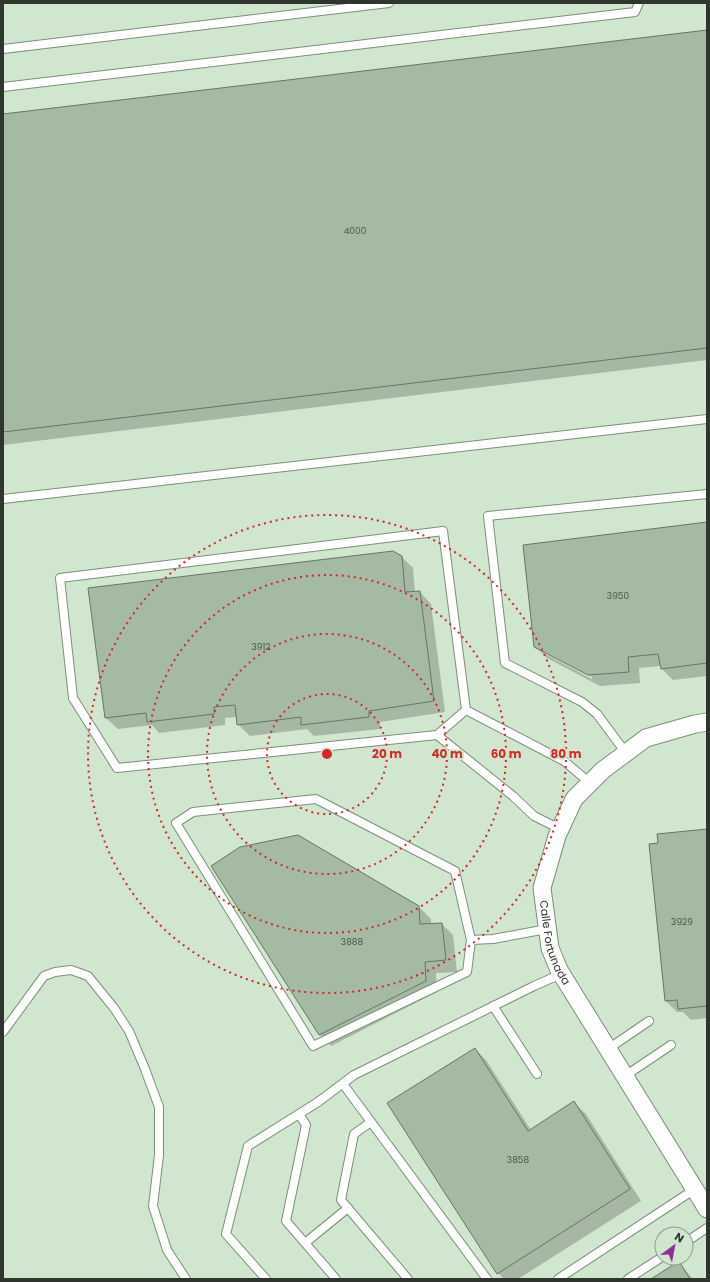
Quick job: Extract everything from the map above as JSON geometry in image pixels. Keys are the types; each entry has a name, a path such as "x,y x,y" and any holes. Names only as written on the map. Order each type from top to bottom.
{"street":[{"name":"Calle Fortunada","path":"702,1198 561,974 550,948 542,888 560,829 574,800 590,783 603,770 646,738 707,722"}],"lane":[{"path":"3,49 389,3"},
{"path":"3,87 635,12 639,3"},
{"path":"3,499 707,419"},
{"path":"626,753 597,714 582,702 505,663 488,516 707,494"},
{"path":"443,531 466,710 437,735 117,768 73,698 60,578 443,531"},
{"path":"466,710 564,761 590,783"},
{"path":"437,735 513,796 534,816 560,829"},
{"path":"316,799 455,871 471,940 466,972 314,1046 176,823 193,812 316,799"},
{"path":"471,940 492,939 547,929"},
{"path":"3,1032 44,976 55,972 71,970 88,976 114,1008 129,1031 146,1069 160,1107 159,1155 153,1206 167,1250 186,1279"},
{"path":"266,1279 226,1234 248,1146 299,1114 354,1075 561,974"},
{"path":"493,1006 536,1074"},
{"path":"608,1049 649,1021"},
{"path":"625,1076 671,1045"},
{"path":"343,1084 487,1279"},
{"path":"299,1114 306,1125 286,1221 336,1279"},
{"path":"371,1122 354,1134 341,1200 408,1279"},
{"path":"558,1279 702,1198"},
{"path":"305,1243 348,1208"},
{"path":"694,1237 707,1228"},
{"path":"628,1279 654,1262"}],"building":[{"path":"707,30 707,348 3,432 3,114"},
{"path":"707,522 707,663 661,669 658,654 628,657 629,672 588,675 534,647 523,545"},
{"path":"393,551 402,556 405,592 420,591 434,701 369,711 369,717 301,725 301,717 237,725 235,705 214,707 214,714 147,722 146,713 105,718 88,588"},
{"path":"707,829 707,1006 678,1009 677,1000 665,1001 649,844 658,843 657,834"},
{"path":"298,835 419,906 420,924 442,923 446,960 425,962 426,981 319,1035 211,866 240,847"},
{"path":"475,1048 528,1131 574,1101 630,1189 497,1274 387,1103"},
{"path":"671,1266 682,1266 690,1279 651,1279"}]}
